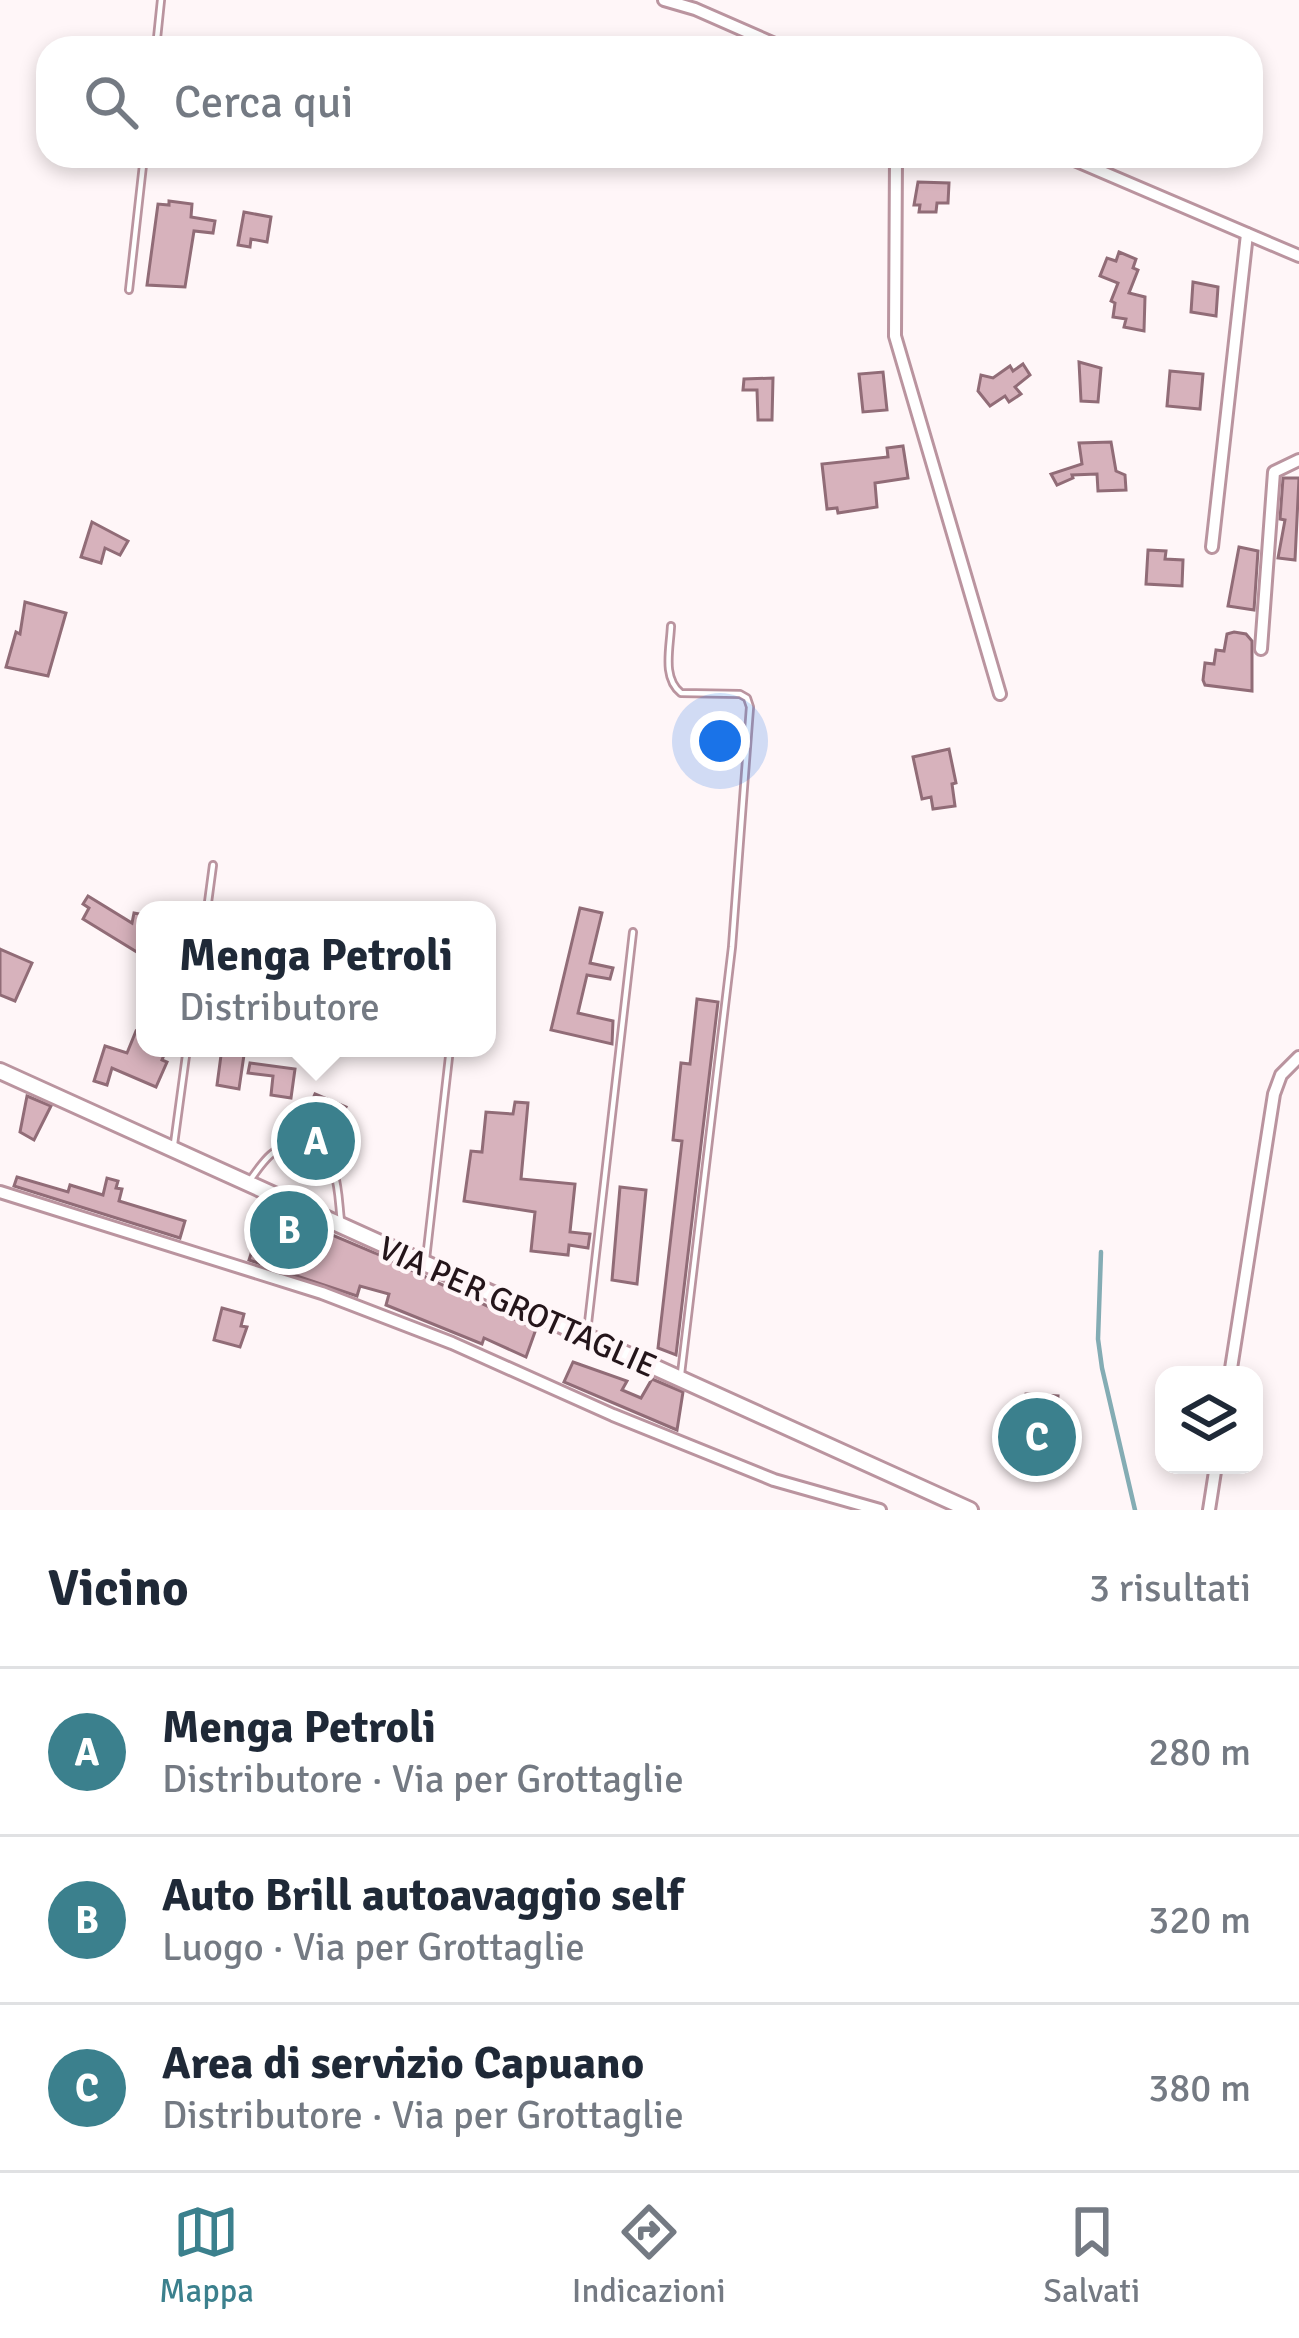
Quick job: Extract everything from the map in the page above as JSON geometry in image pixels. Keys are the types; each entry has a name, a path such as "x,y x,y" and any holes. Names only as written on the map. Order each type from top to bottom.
{"street":[{"path":"664,0 757,36"},
{"path":"896,168 895,336 1000,694"},
{"path":"1093,168 1299,256"},
{"path":"1212,547 1247,234"},
{"path":"1261,649 1274,472 1299,460"},
{"path":"1231,1366 1274,1094 1281,1075 1299,1058"},
{"name":"VIA PER GROTTAGLIE","path":"0,1071 970,1510"},
{"path":"0,1192 322,1293 774,1480 880,1510"},
{"path":"1209,1510 1215,1474"}],"lane":[{"path":"157,36 161,0"},
{"path":"129,290 143,168"},
{"path":"670,626 669,675 674,688 681,693 740,694 750,707 732,946 681,1380"},
{"path":"208,901 213,865"},
{"path":"586,1337 633,932"},
{"path":"173,1150 187,1057"},
{"path":"425,1264 449,1057"},
{"path":"246,1183 274,1151 290,1147 311,1154 328,1162 335,1176 343,1227"}],"building":[{"path":"918,182 949,183 948,203 937,203 936,212 919,212 920,205 914,205"},
{"path":"169,201 192,204 191,217 215,221 213,233 194,231 185,287 147,285 158,204 169,205"},
{"path":"244,212 271,217 267,242 251,239 250,247 238,245"},
{"path":"1119,252 1136,259 1133,268 1138,270 1129,293 1145,297 1144,331 1124,327 1126,319 1113,317 1115,303 1111,301 1118,283 1100,276 1107,258 1116,261"},
{"path":"1193,282 1218,287 1216,316 1191,312"},
{"path":"1079,362 1101,368 1098,402 1081,401"},
{"path":"1023,364 1030,375 1015,387 1021,394 1009,402 1005,396 990,406 978,391 981,375 993,378 1010,366 1013,371"},
{"path":"1170,371 1203,374 1200,409 1167,406"},
{"path":"883,372 887,410 863,412 859,374"},
{"path":"773,378 772,420 758,420 757,390 743,390 744,379"},
{"path":"1111,442 1116,471 1125,475 1126,490 1098,491 1097,474 1072,475 1057,485 1051,474 1082,464 1079,443"},
{"path":"903,446 908,478 875,483 877,507 838,513 837,508 827,509 822,464 888,457 887,448"},
{"path":"1283,478 1299,478 1295,560 1278,558 1285,520 1280,519"},
{"path":"92,522 128,541 120,555 105,548 101,563 81,557"},
{"path":"1239,547 1258,551 1254,610 1228,606"},
{"path":"1148,550 1166,551 1165,559 1183,560 1182,586 1146,584"},
{"path":"25,602 66,613 48,676 6,667 16,632 20,634"},
{"path":"1234,632 1252,641 1252,691 1205,685 1203,680 1205,663 1214,664 1216,650 1224,651 1227,634"},
{"path":"949,749 955,806 933,809 931,797 922,799 913,757"},
{"path":"88,896 132,923 136,913 136,951 83,919 89,908 83,904"},
{"path":"580,908 602,913 590,963 613,968 610,979 587,975 578,1013 613,1021 612,1044 551,1030"},
{"path":"0,949 32,963 15,1001 0,995"},
{"path":"697,999 718,1002 676,1355 658,1348 682,1141 673,1140 681,1063 690,1064"},
{"path":"136,1031 136,1057 163,1057 167,1062 156,1087 112,1068 107,1085 94,1081 105,1046 127,1053"},
{"path":"221,1057 244,1057 239,1089 217,1085"},
{"path":"250,1063 295,1069 291,1098 271,1095 273,1076 248,1073"},
{"path":"315,1094 346,1107 323,1151 303,1143 317,1111 309,1108"},
{"path":"27,1096 51,1106 34,1140 20,1132"},
{"path":"515,1102 528,1103 521,1179 575,1184 570,1232 590,1234 588,1248 569,1245 568,1255 531,1251 535,1212 464,1201 471,1151 482,1152 486,1112 513,1114"},
{"path":"17,1177 68,1192 70,1185 103,1195 107,1178 118,1181 119,1201 185,1221 180,1238 14,1186"},
{"path":"620,1187 646,1190 637,1284 612,1280"},
{"path":"266,1207 536,1329 526,1357 386,1305 389,1294 360,1286 357,1296 249,1260"},
{"path":"222,1308 244,1314 241,1326 247,1327 240,1347 214,1340"},
{"path":"573,1362 627,1381 622,1390 641,1398 652,1379 683,1392 677,1430 564,1382"},
{"path":"1026,1394 1058,1396 1056,1424 1024,1422"}],"waterway":[{"path":"1101,1252 1098,1339 1135,1510"}],"place":[{"name":"Menga Petroli","path":"316,1141"},
{"name":"Auto Brill autoavaggio self","path":"289,1230"},
{"name":"Area di servizio Capuano","path":"1037,1437"}]}
